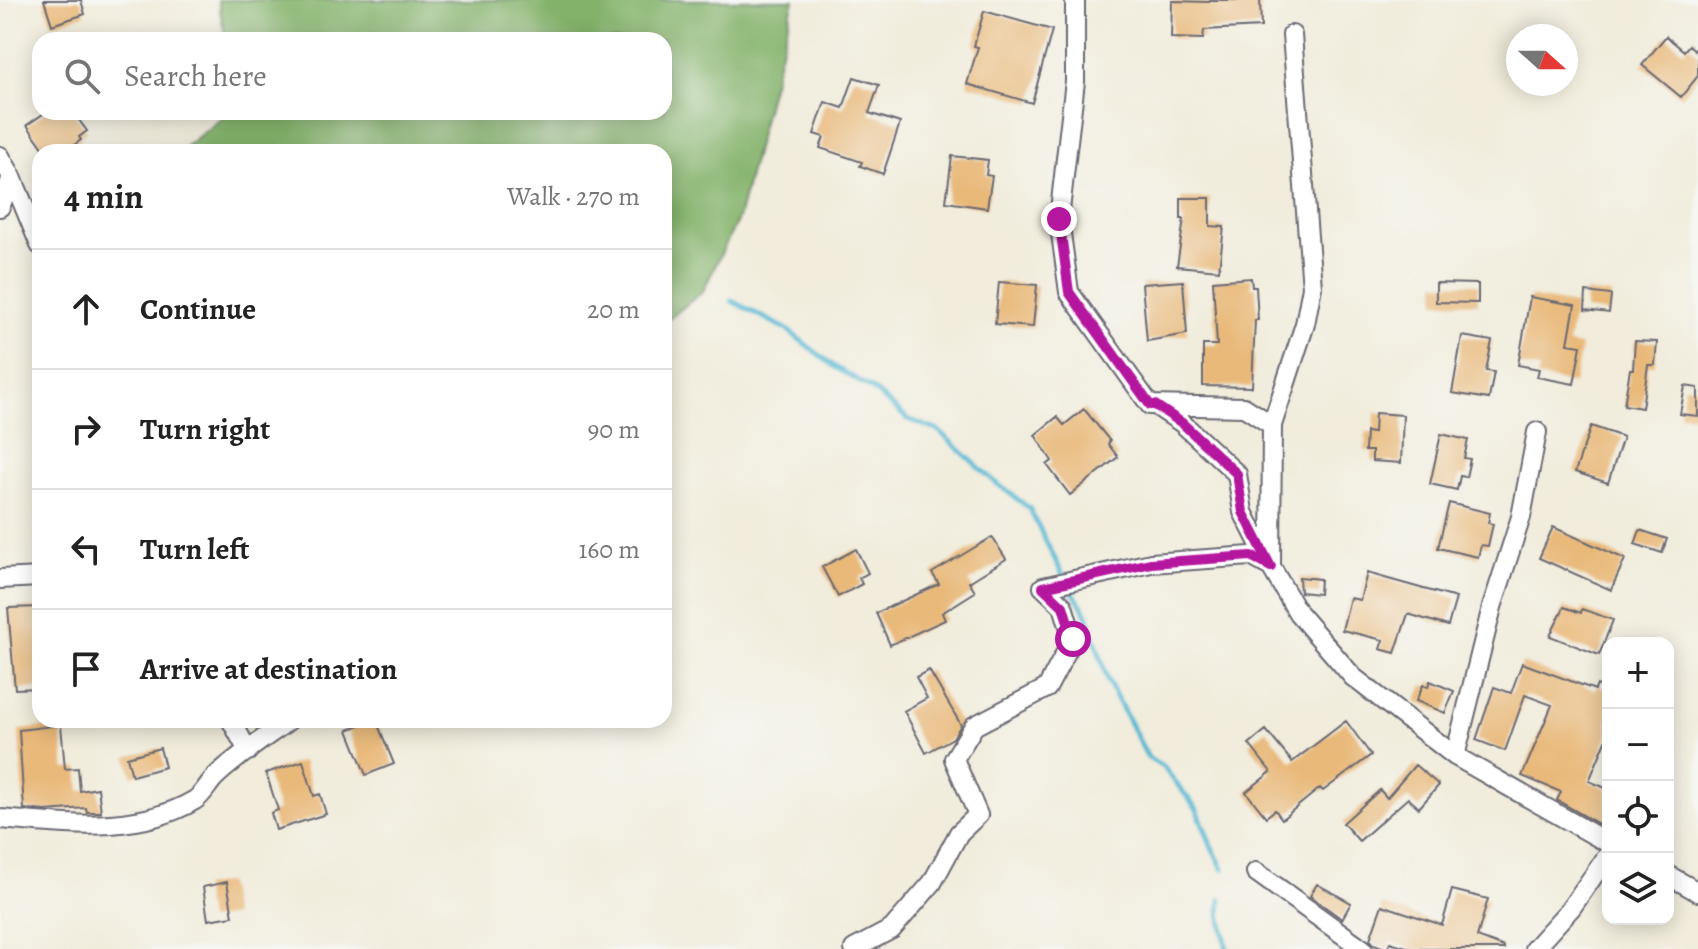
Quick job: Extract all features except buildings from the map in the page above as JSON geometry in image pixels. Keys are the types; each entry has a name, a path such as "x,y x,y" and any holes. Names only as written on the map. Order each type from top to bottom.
{"street":[{"path":"1075,0 1075,81 1059,219 1069,292 1150,405 1244,407 1272,425"},
{"path":"1271,567 1272,425 1308,317 1312,287 1292,35"},
{"path":"0,156 32,226"},
{"path":"0,207 12,177"},
{"path":"1155,405 1182,423 1237,474 1243,512 1271,567 1298,613 1353,677 1455,756 1602,840"},
{"path":"1455,756 1492,607 1521,517 1537,432"},
{"path":"854,949 892,929 932,883 959,833 978,815 954,759 974,726 1047,688 1073,639 1063,606 1043,587 1151,563 1251,556 1271,567"},
{"path":"0,579 32,577"},
{"path":"235,728 248,751"},
{"path":"0,819 92,826 146,819 170,812 198,798 215,777 278,728"},
{"path":"1534,949 1571,908 1602,864"},
{"path":"1256,872 1363,949"},
{"path":"1674,878 1698,892"}],"green space":[{"path":"218,0 794,0 738,219 703,291 672,316 672,144 188,144 220,120 672,120 672,32 224,32"}],"waterway":[{"path":"732,301 786,329 835,367 872,389 908,419 939,431 1029,508 1064,577"},
{"path":"1069,586 1087,614 1108,681 1148,758 1164,768 1197,809 1223,869"},
{"path":"1221,899 1220,913 1227,949"}],"route":[{"path":"1059,219 1069,292 1150,405 1155,405 1182,423 1237,474 1243,512 1271,567 1251,556 1151,563 1043,587 1063,606 1073,639"}]}
